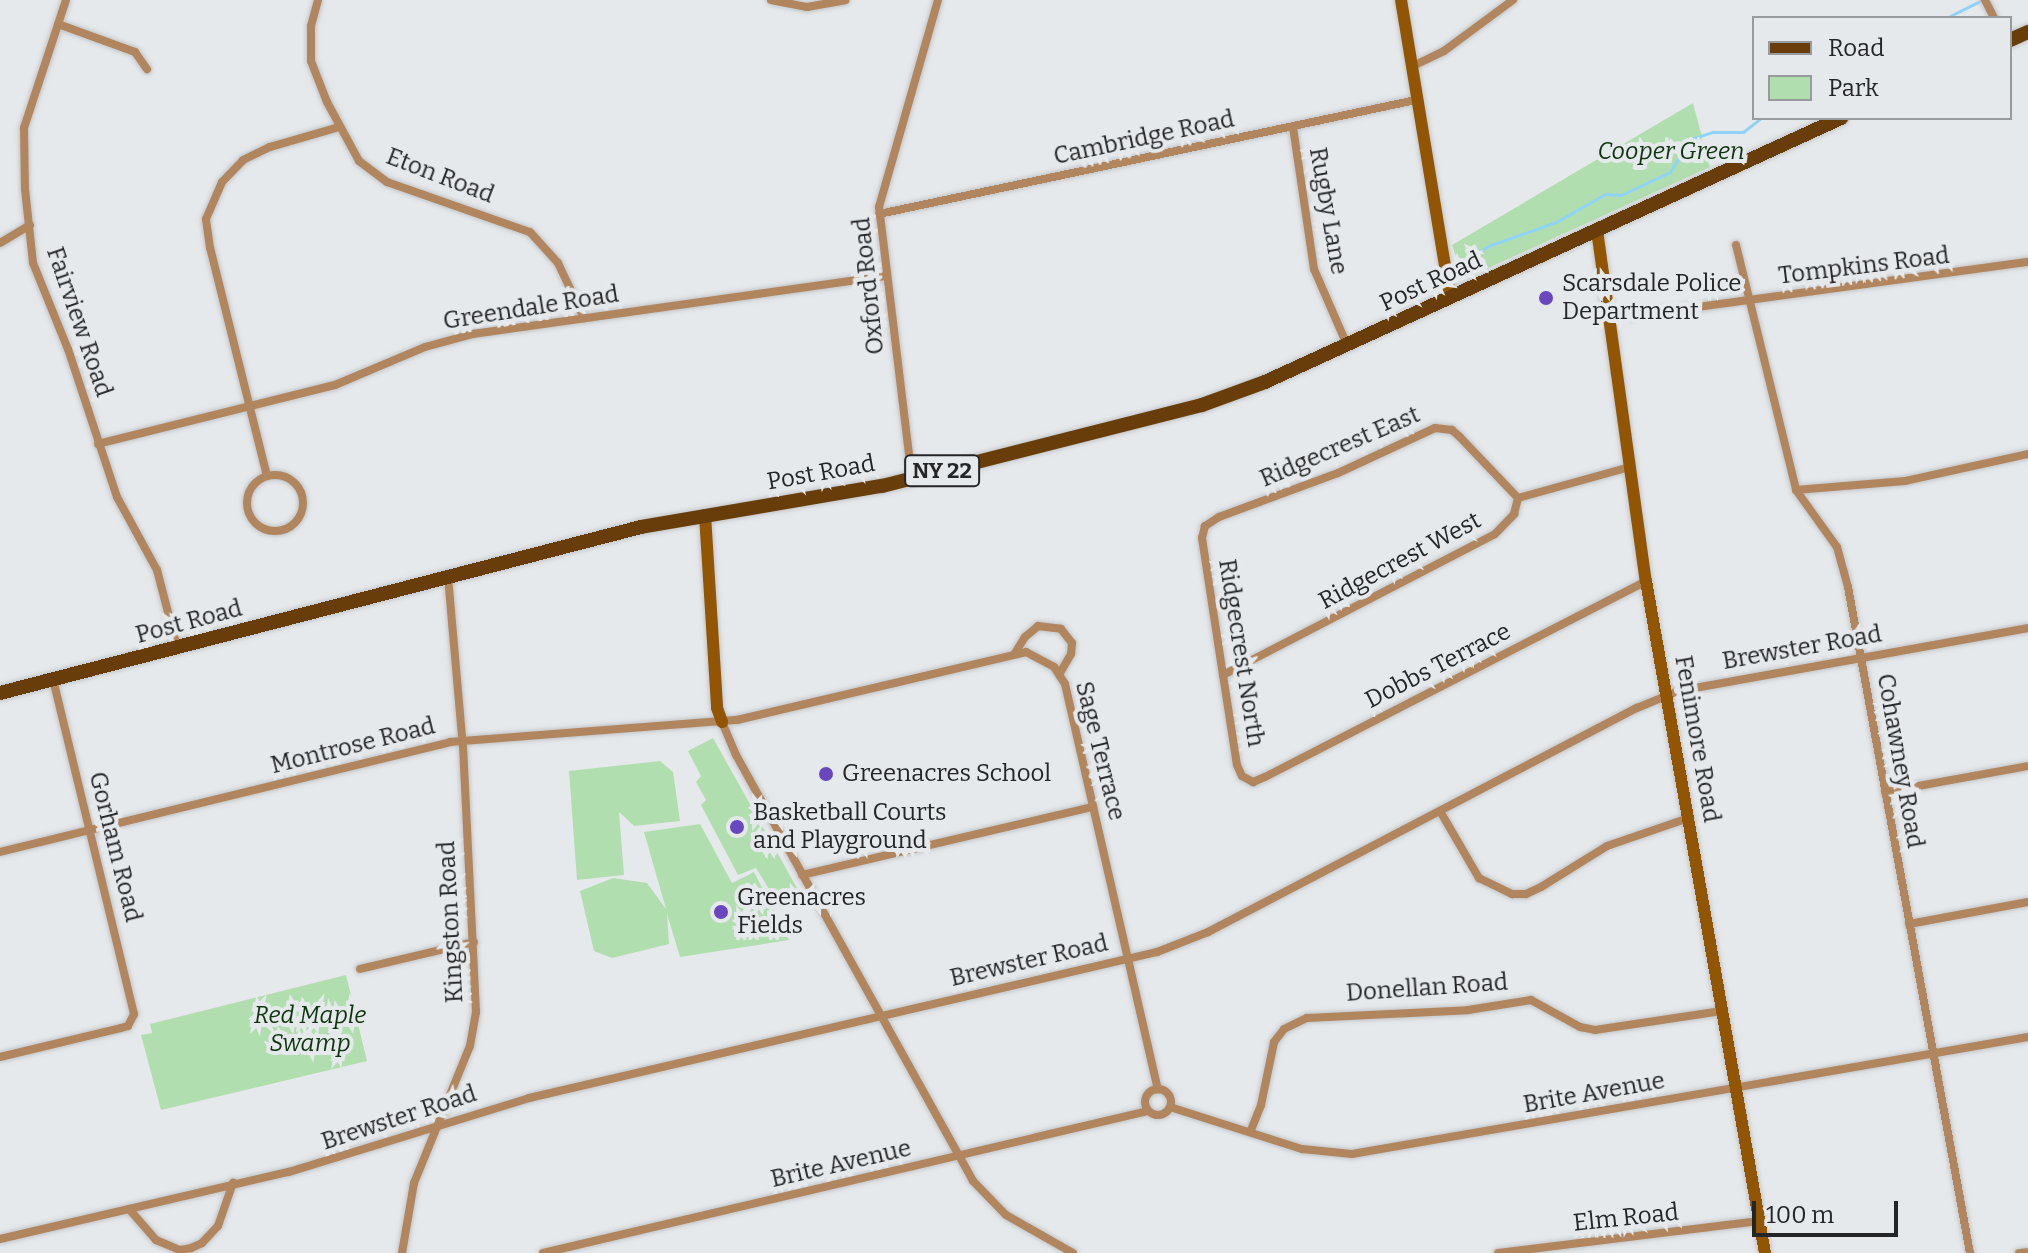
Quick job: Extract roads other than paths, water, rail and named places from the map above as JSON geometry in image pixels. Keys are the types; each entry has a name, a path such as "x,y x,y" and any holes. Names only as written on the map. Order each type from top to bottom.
{"main road":[{"path":"1401,0 1450,297"},
{"name":"Post Road","path":"0,693 641,527 912,479 1202,405 1265,382 1837,120"},
{"name":"Fenimore Road","path":"1597,230 1646,581 1765,1253"},
{"path":"705,515 717,708 722,722"}],"street":[{"name":"Fairview Road","path":"66,0 24,128 33,263 68,349 120,505 157,570 177,647"},
{"name":"Eton Road","path":"318,0 311,26 311,61 339,127 359,161 373,174 522,229 537,238 558,263 584,318"},
{"path":"771,0 807,7 845,0"},
{"name":"Oxford Road","path":"912,479 879,214 887,174 938,0"},
{"path":"1411,67 1444,51 1513,0"},
{"path":"58,24 135,52 147,69"},
{"name":"Cambridge Road","path":"879,214 1416,100"},
{"path":"267,476 210,248 206,227 209,208 222,182 254,152 339,127"},
{"name":"Rugby Lane","path":"1293,127 1314,269 1347,345"},
{"path":"0,243 30,225"},
{"name":"Cohawney Road","path":"1736,245 1796,490 1837,547 1861,657 1970,1253"},
{"name":"Tompkins Road","path":"1610,319 2028,262"},
{"name":"Greendale Road","path":"98,444 335,385 449,340 887,276"},
{"name":"Ridgecrest East","path":"1203,529 1219,517 1338,473 1435,428 1452,430 1518,498"},
{"path":"1796,490 1905,481 2028,454"},
{"path":"1518,498 1630,467"},
{"path":"267,476 288,478 301,494 299,516 286,528 262,527 249,514 247,497 251,488 267,476"},
{"name":"Ridgecrest West","path":"1223,675 1495,534 1514,514 1518,498"},
{"name":"Ridgecrest North","path":"1203,529 1237,765 1247,780"},
{"name":"Kingston Road","path":"402,1253 409,1201 473,1036 474,942 448,577"},
{"name":"Dobbs Terrace","path":"1247,780 1265,777 1646,581"},
{"path":"1060,673 1071,654 1072,643 1061,629 1038,626 1025,637 1015,653 722,722 736,755 958,1157 980,1190 998,1209 1073,1253"},
{"name":"Brewster Road","path":"0,1239 344,1157 529,1098 1129,959 1208,932 1667,696 1861,657 2028,628"},
{"name":"Sage Terrace","path":"1015,653 1036,655 1060,673 1158,1089"},
{"name":"Gorham Road","path":"0,1057 121,1028 130,1023 133,1006 53,680"},
{"name":"Montrose Road","path":"0,852 461,741 722,722"},
{"path":"1885,792 2028,766"},
{"path":"802,875 1093,807"},
{"path":"1440,811 1479,878 1502,892 1519,894 1541,887 1607,846 1689,818"},
{"path":"1909,924 2028,902"},
{"path":"360,969 474,942"},
{"name":"Donellan Road","path":"1251,1130 1266,1087 1274,1042 1290,1024 1307,1018 1468,1010 1531,1000 1580,1027 1595,1030 1722,1011"},
{"name":"Brite Avenue","path":"543,1253 1148,1111 1163,1115 1170,1107 1251,1130 1302,1149 1352,1154 2028,1037"},
{"path":"1148,1111 1144,1103 1147,1095 1158,1089 1169,1095 1170,1107"},
{"path":"129,1209 156,1240 180,1250 191,1248 202,1243 218,1226 233,1183"},
{"name":"Elm Road","path":"1498,1253 1759,1221"},
{"path":"2019,1253 2028,1252"}],"waterway":[{"path":"1950,16 1982,0"},
{"path":"1462,261 1491,245 1556,222 1605,194 1621,195 1670,172 1691,139 1713,132 1743,132 1758,120"}],"place":[{"name":"Scarsdale Police Department","path":"1546,298"},
{"name":"Greenacres School","path":"826,774"},
{"name":"Basketball Courts and Playground","path":"737,827"},
{"name":"Greenacres Fields","path":"721,912"}],"park label":[{"name":"Cooper Green","path":"1671,152"},
{"name":"Red Maple Swamp","path":"310,1030"}]}
